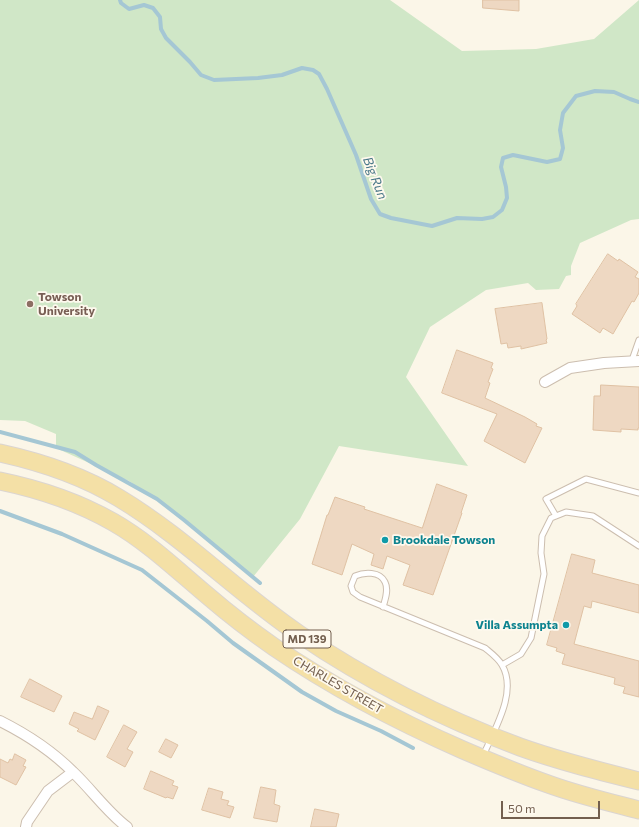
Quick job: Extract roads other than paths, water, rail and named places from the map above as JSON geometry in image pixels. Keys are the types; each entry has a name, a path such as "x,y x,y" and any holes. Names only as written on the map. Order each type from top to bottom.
{"main road":[{"name":"CHARLES STREET","path":"0,453 36,462 58,470 118,497 160,526 262,608 326,652 377,682 422,705 492,736 552,758 639,781"},
{"name":"CHARLES STREET","path":"0,481 34,489 74,503 113,522 149,547 209,597 272,646 338,688 374,708 433,737 548,784 584,796 639,810"}],"street":[{"path":"545,382 570,368 636,360"},
{"path":"0,721 14,727 54,754 118,820 128,827"},
{"path":"26,827 27,822 48,791 73,772"}],"lane":[{"path":"636,360 639,340"},
{"path":"556,516 546,499 586,479 639,493"},
{"path":"502,665 521,654 531,638 544,574 541,553 542,536 551,518 566,512 593,516 639,546"},
{"path":"382,607 386,596 386,583 381,577 369,573 362,573 355,576 351,586 353,592 360,597 382,607 485,648 494,655 502,665 508,686 506,699 482,758"}],"waterway":[{"name":"Big Run","path":"120,0 121,3 129,9 144,5 153,8 160,17 161,29 166,38 201,75 214,80 258,78 282,75 302,68 313,70 319,74 356,155 371,199 380,214 391,218 432,226 457,218 482,219 493,217 502,210 507,198 501,167 503,158 513,155 547,162 560,159 563,148 560,130 563,113 576,96 595,91 614,92 639,102"},
{"path":"0,432 75,452 157,499 260,583"},
{"path":"0,511 62,534 142,570 233,643 302,692 336,711 381,731 413,748"}],"place":[{"name":"Towson University","path":"30,304"},
{"name":"Brookdale Towson","path":"385,540"},
{"name":"Villa Assumpta","path":"566,625"}]}
